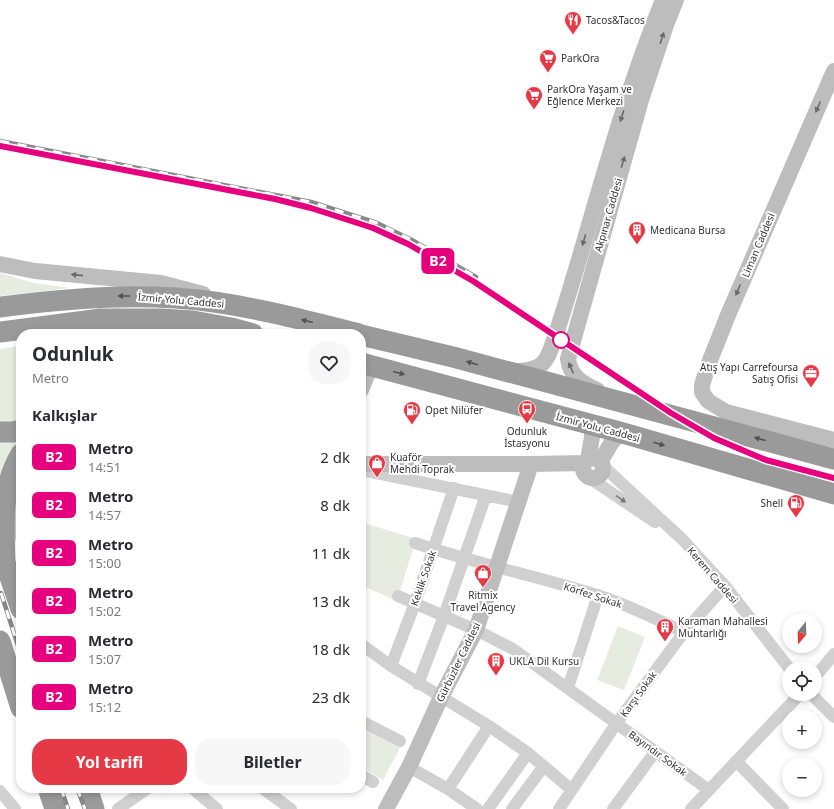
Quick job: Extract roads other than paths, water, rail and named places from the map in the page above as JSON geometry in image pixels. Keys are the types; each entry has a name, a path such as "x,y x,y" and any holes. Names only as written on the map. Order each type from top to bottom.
{"highway":[{"name":"İzmir Yolu Caddesi","path":"0,307 56,300 101,297 150,297 213,302 266,310 340,329"},
{"name":"İzmir Yolu Caddesi","path":"54,329 101,319 160,319 193,321 235,329"},
{"path":"128,329 214,325"},
{"name":"İzmir Yolu Caddesi","path":"366,335 453,357 834,459"},
{"name":"İzmir Yolu Caddesi","path":"366,364 623,433 834,494"},
{"path":"0,432 16,431"},
{"path":"797,450 834,454"},
{"path":"16,463 10,474 4,499 3,512 3,556 16,594"},
{"path":"763,474 814,495 834,501"},
{"path":"0,632 16,693"},
{"path":"0,641 16,694"},
{"path":"89,793 94,809"}],"street":[{"name":"Akpınar Caddesi","path":"497,370 522,371 533,369 543,363 548,356 646,43 663,0"},
{"name":"Akpınar Caddesi","path":"625,403 577,379 569,366 568,359 641,100 676,0"},
{"name":"Liman Caddesi","path":"834,71 728,315 702,385 702,392 708,400 726,412 834,440"},
{"path":"6,266 35,271 161,283 266,310"},
{"path":"588,424 592,430 592,467"},
{"path":"592,467 618,435 623,433"},
{"path":"366,464 531,464 592,467"},
{"name":"Gürbüzler Caddesi","path":"390,807 441,697 476,630 520,502 531,464"},
{"name":"Kerem Caddesi","path":"592,467 682,539 725,586 784,661"},
{"name":"Kerem Caddesi","path":"592,467 682,539"},
{"path":"366,471 520,502"},
{"name":"Keklik Sokak","path":"391,666 454,488"},
{"path":"418,684 444,616 486,495"},
{"name":"Körfez Sokak","path":"415,543 598,595 629,606 684,632"},
{"name":"Karşı Sokak","path":"559,809 616,724 684,632 725,586"},
{"path":"568,688 598,595"},
{"name":"Bayındır Sokak","path":"398,596 476,630 513,649 709,790"},
{"path":"366,648 418,684 489,726 528,753 572,790"},
{"path":"822,669 834,654"},
{"path":"691,809 793,701"},
{"path":"818,701 834,716"},
{"path":"366,724 400,741"},
{"path":"448,789 489,726"},
{"path":"615,808 655,752"},
{"path":"488,809 528,753"},
{"path":"736,762 783,809"},
{"path":"512,809 544,766"},
{"path":"409,767 448,789 477,809"},
{"path":"366,778 373,782"},
{"path":"0,791 15,809"},
{"path":"118,809 141,793"},
{"path":"197,793 210,807"},
{"path":"266,793 273,804 291,809"}],"railway":[{"path":"0,141 311,202 377,223 412,240 476,277"},
{"path":"1,593 16,640"},
{"path":"63,793 68,809"},
{"path":"79,793 85,809"}],"metro line":[{"name":"B2","path":"0,146 275,199 311,208 373,228 408,244 473,281 671,413 714,438 766,460 834,478"}],"place":[{"name":"Tacos&Tacos","path":"573,35"},
{"name":"ParkOra","path":"548,73"},
{"name":"ParkOra Yaşam ve Eğlence Merkezi","path":"534,110"},
{"name":"Medicana Bursa","path":"637,245"},
{"name":"Atış Yapı Carrefoursa Satış Ofisi","path":"811,388"},
{"name":"Odunluk İstasyonu","path":"527,424"},
{"name":"Opet Nilüfer","path":"412,425"},
{"name":"Kuaför Mehdi Toprak","path":"377,478"},
{"name":"Shell","path":"796,518"},
{"name":"Ritmix Travel Agency","path":"483,588"},
{"name":"Karaman Mahallesi Muhtarlığı","path":"665,642"},
{"name":"UKLA Dil Kursu","path":"496,676"}]}
